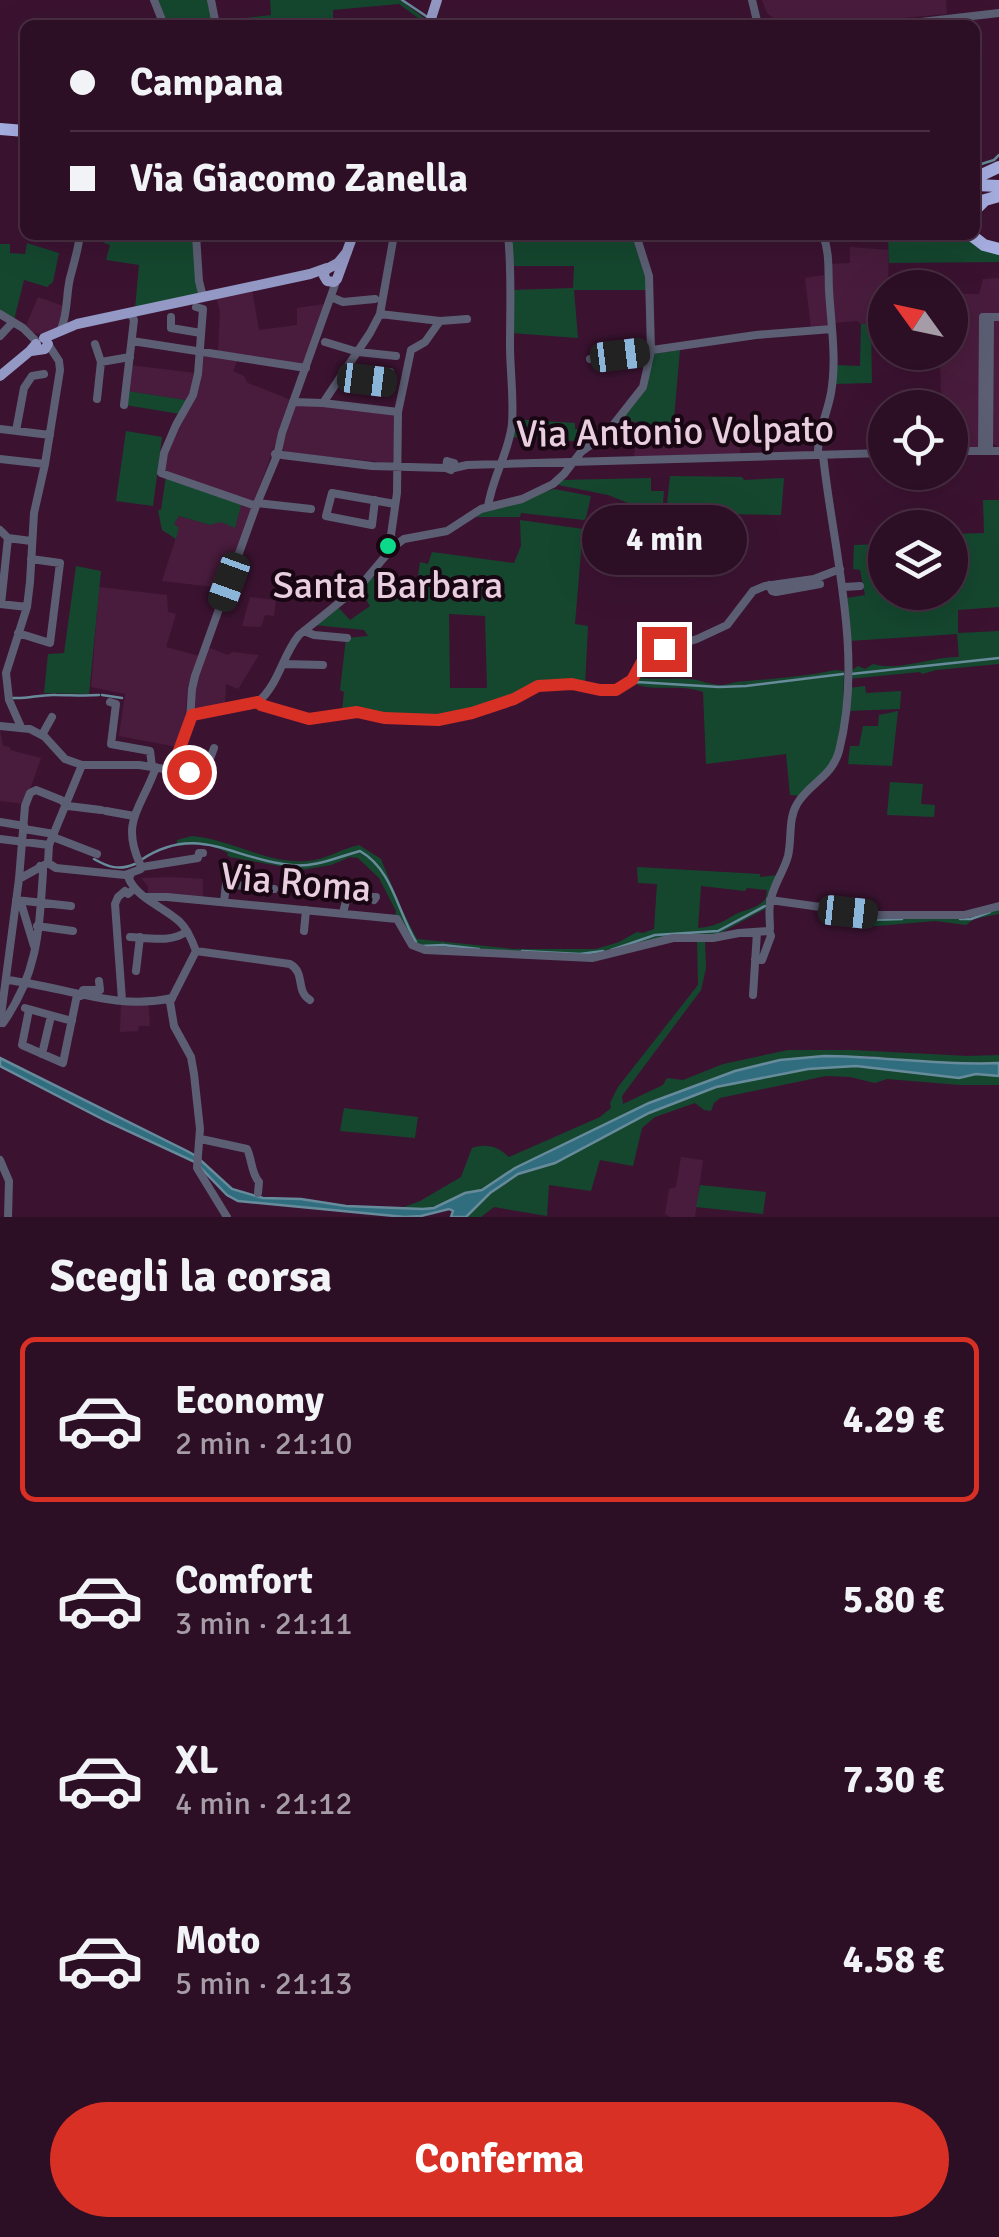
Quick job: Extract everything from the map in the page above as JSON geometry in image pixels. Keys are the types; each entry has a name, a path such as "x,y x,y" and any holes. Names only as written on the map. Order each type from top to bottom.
{"main road":[{"path":"0,376 67,324 199,302 310,274 331,275 352,240"}],"street":[{"path":"935,20 999,12"},
{"path":"67,324 70,278 79,240"},
{"path":"196,240 199,302 203,309 198,374 193,395 164,453 161,473 257,504 311,509"},
{"path":"323,404 380,314 393,240"},
{"path":"488,507 512,426 508,240"},
{"path":"638,240 649,276 651,351 646,381 606,434 573,461 553,484 522,499 488,507 447,532 410,538 393,548 361,586 294,641 261,705 309,719 357,712 384,718 438,720 500,704 538,686 572,684 616,690 632,680 651,652 697,639 727,625 753,591 814,579 840,569"},
{"path":"753,994 771,936 770,902 786,862 794,808 829,773 838,755 845,714 844,586 818,437 831,391 835,348 825,240"},
{"path":"173,767 191,716 195,676 257,504 279,455 293,402 332,296 331,275"},
{"path":"332,296 343,302 375,300"},
{"path":"124,405 134,320 130,313"},
{"path":"0,314 56,356 60,367 34,513 23,634 4,668 4,697 21,726"},
{"path":"380,314 440,322 467,319"},
{"path":"172,317 171,328 201,333"},
{"path":"990,321 990,451"},
{"path":"0,336 13,322"},
{"path":"393,548 398,412 411,350 425,342 440,322"},
{"path":"590,359 756,335 832,329"},
{"path":"132,341 306,368"},
{"path":"325,342 358,352 396,356"},
{"path":"95,344 101,362 97,400"},
{"path":"101,362 130,356"},
{"path":"339,382 389,382 390,372"},
{"path":"16,431 24,388 32,376 44,374"},
{"path":"293,402 398,412"},
{"path":"0,429 50,435"},
{"name":"Via Antonio Volpato","path":"279,455 396,466 450,466 868,454"},
{"path":"0,459 45,464"},
{"path":"375,500 372,526 326,516 332,493 375,500 395,504"},
{"path":"0,530 8,538 32,542"},
{"path":"8,538 0,604 26,607"},
{"path":"23,634 50,643 60,564 32,559"},
{"path":"769,586 776,592 820,584"},
{"path":"844,586 859,586"},
{"path":"304,631 348,638"},
{"path":"284,664 323,665"},
{"path":"191,716 262,699"},
{"path":"102,764 111,744 116,704 110,702"},
{"path":"42,736 52,717"},
{"path":"0,726 21,726 42,736 64,759 82,765 173,767 208,774 214,748"},
{"path":"111,744 150,751 154,767 134,816 131,838 141,866"},
{"path":"0,1023 17,1003 34,961 33,926 44,865 82,765"},
{"path":"0,1023 18,901 25,806 32,791 66,804 134,816"},
{"path":"0,822 97,854"},
{"path":"0,838 22,843 52,839"},
{"path":"66,869 75,846"},
{"path":"122,1000 115,904 118,897 125,891 128,894 130,880 141,866 198,858 198,852 203,853"},
{"path":"20,876 44,865 130,880 146,898 180,922 196,951"},
{"path":"224,902 226,884 274,889"},
{"path":"344,913 347,896 372,898"},
{"name":"Via Roma","path":"146,898 397,919 412,945 425,950 592,958 644,940 757,932"},
{"path":"18,901 71,906"},
{"path":"18,901 33,926"},
{"path":"770,902 878,915 964,916 999,906"},
{"path":"304,931 306,910"},
{"path":"33,926 73,931"},
{"path":"762,960 757,932 769,930"},
{"path":"130,936 180,937 187,931"},
{"path":"136,971 140,938"},
{"path":"0,942 10,944"},
{"path":"196,951 172,998 174,1026 191,1057 200,1139 198,1172 226,1217"},
{"path":"196,951 290,964 299,974 300,990 310,1000"},
{"path":"7,980 107,1001 172,998"},
{"path":"29,1010 22,1045 63,1064 79,995 84,990 100,990 100,981"},
{"path":"17,1003 72,1021"},
{"path":"42,1054 51,1016"},
{"path":"200,1139 246,1148 259,1182 258,1193"},
{"path":"0,1160 9,1181 8,1217"}],"shaded area":[{"path":"762,0 946,0 947,14 883,20 775,20"},
{"path":"850,247 889,250 888,270 868,270 868,323 834,323 829,264 850,263"},
{"path":"824,275 829,326 811,328 805,278"},
{"path":"999,278 999,315 983,316 980,446 968,449 968,390 941,390 940,370 968,370 968,294 979,294 983,279"},
{"path":"252,290 259,330 297,325 297,308 325,304 303,366 218,352 220,311 216,298"},
{"path":"38,297 63,306 63,325 41,334 25,328"},
{"path":"999,318 999,448 993,443 993,320"},
{"path":"201,353 238,359 233,371 248,383 291,400 254,502 162,469 192,397"},
{"path":"130,365 195,373 193,386 186,400 127,391"},
{"path":"294,405 395,414 393,463 288,453 281,443"},
{"path":"618,421 645,422 645,431 740,429 740,455 634,457 636,435 616,436"},
{"path":"242,502 253,506 222,588 162,581 179,528 174,524 179,516 210,525"},
{"path":"99,587 167,595 168,612 176,614 166,647 199,656 188,686 177,747 119,736 125,694 91,687"},
{"path":"250,597 276,600 274,616 265,615 261,627 242,626"},
{"path":"207,647 228,655 259,655 238,689 226,684 225,704 191,713 193,687"},
{"path":"0,729 3,746 41,758 25,804 0,801"},
{"path":"141,878 203,879 203,898 148,893"},
{"path":"148,1002 150,1026 120,1032 121,1003"},
{"path":"681,1157 703,1160 695,1217 665,1214 669,1189 676,1187"}],"green space":[{"path":"155,0 209,0 213,20 163,20"},
{"path":"270,0 400,0 427,20 421,20 399,4 333,10 333,20 230,20 271,15"},
{"path":"195,240 200,295 135,309 139,265 106,260 110,245 104,243"},
{"path":"506,240 634,240 649,290 574,290 578,338 511,333 514,290 573,288 574,266 509,266"},
{"path":"888,240 969,240 999,252 999,262 889,263"},
{"path":"27,243 59,253 53,282 47,287 24,280 14,320 0,313 0,244 10,244 10,253 25,254"},
{"path":"868,323 868,370 872,370 872,383 833,384 834,365 860,366 861,324"},
{"path":"680,350 673,430 644,431 644,422 618,421 647,387 651,354"},
{"path":"127,391 186,400 180,414 125,405"},
{"path":"513,419 575,423 575,429 603,432 590,442 511,437"},
{"path":"126,431 162,437 153,506 116,501"},
{"path":"166,476 242,502 235,528 179,516 174,524 179,528 176,539 162,530 158,510"},
{"path":"670,476 784,478 781,515 729,514 729,508 669,510 667,555 636,551 639,509 665,508"},
{"path":"651,478 651,491 664,491 659,507 558,485 561,480"},
{"path":"554,489 591,496 586,518 521,513 520,517 476,517 483,511"},
{"path":"983,500 999,500 999,607 968,609 968,533 984,533"},
{"path":"520,520 583,529 575,624 588,626 585,685 563,682 444,717 342,711 344,692 340,690 346,638 368,636 364,630 314,625 337,606 350,620 370,606 360,589 369,577 417,584 420,562 428,564 432,552 514,563 521,546","holes":["449,614 485,616 487,688 450,688"]},
{"path":"854,545 868,545 868,610 958,610 958,633 999,631 999,664 848,679 849,672 858,666 865,669 873,664 894,666 959,657 957,634 849,641 847,598 865,595 860,570 853,569"},
{"path":"76,566 101,571 89,694 44,693 48,654 64,653"},
{"path":"844,671 843,714 833,762 801,796 790,795 786,754 706,764 703,692 632,682 636,677 723,685"},
{"path":"865,686 866,693 901,691 900,709 847,711 848,688"},
{"path":"898,711 892,766 848,764 850,746 859,746 863,726 878,726 879,715"},
{"path":"890,782 923,784 921,804 935,805 934,817 887,815"},
{"path":"206,838 292,861 314,860 359,845 381,859 417,939 514,949 596,949 654,929 657,884 638,883 637,867 760,877 778,875 767,908 717,935 673,936 591,956 420,947 413,944 395,917 396,911 379,878 358,858 301,870 230,857 210,846 177,846 177,840","holes":["701,886 767,890 765,899 757,906 718,924 698,928"]},
{"path":"999,909 999,914 974,919 966,925 935,921 860,927 848,919 969,918"},
{"path":"697,939 705,939 706,968 701,990 622,1096 623,1104 663,1085 667,1078 683,1080 723,1064 788,1050 999,1055 999,1063 966,1065 867,1056 780,1060 735,1071 649,1104 515,1168 482,1190 465,1193 433,1208 399,1209 461,1177 472,1148 492,1146 509,1157 600,1117 611,1108 618,1087 698,985"},
{"path":"856,1066 959,1078 976,1074 999,1076 999,1085 887,1079 875,1083 826,1076 720,1098 711,1111 695,1103 655,1117 642,1128 633,1166 600,1160 591,1191 549,1185 547,1216 494,1207 481,1217 466,1217 490,1193 518,1174 555,1163 683,1099 716,1087 808,1069"},
{"path":"344,1108 418,1117 415,1138 340,1131"},
{"path":"700,1185 766,1192 763,1214 696,1207"}],"water":[{"path":"824,1056 999,1063 999,1076 976,1074 959,1078 856,1066 808,1069 716,1087 649,1113 555,1163 518,1174 490,1193 466,1217 451,1217 453,1211 449,1209 405,1217 238,1201 195,1162 0,1066 0,1058 187,1151 232,1189 263,1198 423,1209 482,1190 515,1168 649,1103 735,1071 780,1060"}],"waterway":[{"path":"402,0 426,16"},
{"path":"980,164 999,155"},
{"path":"851,674 999,658"},
{"path":"624,689 637,682 746,686 843,674"},
{"path":"13,698 99,695"},
{"path":"102,695 122,698"},
{"path":"141,860 180,844 216,846 270,862 300,866 360,851 387,880 416,942"},
{"path":"94,859 114,867 135,864"},
{"path":"611,950 655,935 718,931 765,906"},
{"path":"960,919 990,912"},
{"path":"841,914 870,920 902,919"},
{"path":"422,946 479,949"},
{"path":"522,951 603,951"}],"place":[{"name":"Santa Barbara","path":"388,546"}],"route":[{"path":"189,772 173,767 192,715 258,702 309,719 357,712 384,718 438,720 514,699 538,686 572,684 616,690 632,680 651,652 664,649"}]}
